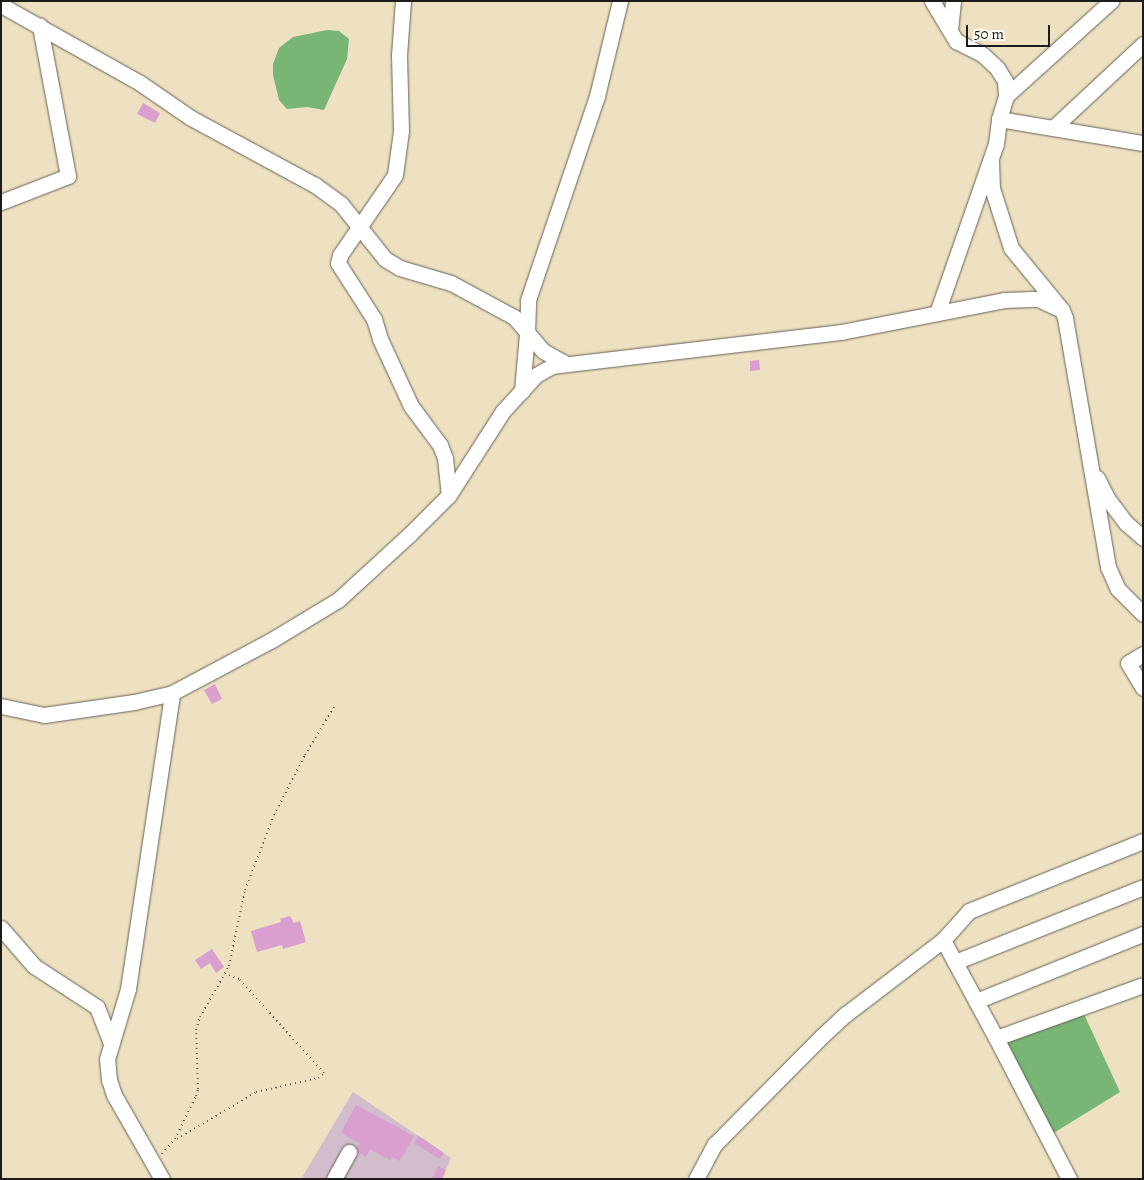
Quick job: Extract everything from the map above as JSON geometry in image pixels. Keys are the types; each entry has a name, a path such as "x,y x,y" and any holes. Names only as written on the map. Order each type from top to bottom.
{"street":[{"path":"403,1 399,55 401,131 395,175 340,255 338,263 374,319 380,339 411,406 440,445 445,458 448,494"},
{"path":"522,391 528,334 528,300 597,96 620,1"},
{"path":"932,1 956,41 982,54 997,68 1005,81 1006,96 999,119 996,144 991,160 937,313"},
{"path":"950,30 953,1"},
{"path":"1006,96 1111,1"},
{"path":"1,5 140,83 191,118 315,185 340,204 385,259 400,268 450,283 514,317 543,351 566,364"},
{"path":"1,202 68,176 40,26"},
{"path":"1053,128 1143,44"},
{"path":"999,119 1143,143"},
{"path":"991,160 992,188 1011,248 1062,310 1108,567 1118,589 1143,614"},
{"path":"1,706 44,715 134,702 172,693 270,641 338,600 410,534 448,494 503,411 536,375 552,366 841,332 1004,300 1038,300 1062,310"},
{"path":"1090,463 1107,498 1126,523 1143,538"},
{"path":"1143,654 1128,663 1143,688"},
{"path":"162,1179 114,1095 109,1080 107,1059 128,989 172,693"},
{"path":"696,1179 715,1144 822,1036 846,1014 943,940 969,911 1143,841"},
{"path":"955,962 1143,887"},
{"path":"1,928 34,966 97,1007 111,1044"},
{"path":"976,1001 1143,934"},
{"path":"943,940 1069,1179"},
{"path":"996,1038 1143,986"},
{"path":"334,1179 349,1152"}],"path":[{"path":"176,1139 188,1117 198,1089 196,1030 200,1017 229,966 245,890 274,815 305,755 334,707"},
{"path":"152,1161 176,1139 256,1092 318,1078 324,1073 239,979 225,974"}],"shaded area":[{"path":"353,1092 451,1158 442,1179 301,1179"}],"green space":[{"path":"327,30 339,31 349,39 347,59 324,110 307,107 287,109 279,100 273,75 273,64 279,48 293,37"},
{"path":"1083,1012 1120,1092 1052,1134 1003,1041"}],"building":[{"path":"143,103 160,113 155,123 137,114"},
{"path":"759,360 760,370 750,371 750,361"},
{"path":"215,684 222,699 212,704 204,690"},
{"path":"290,916 294,923 300,921 306,942 283,949 282,945 257,952 251,931 281,922 280,919"},
{"path":"212,949 224,967 216,973 210,963 201,969 195,960"},
{"path":"356,1105 414,1136 400,1161 392,1157 390,1160 370,1149 366,1157 358,1152 357,1147 359,1143 341,1133"},
{"path":"419,1136 444,1153 440,1159 414,1143"},
{"path":"438,1166 446,1170 442,1179 432,1179"}]}
